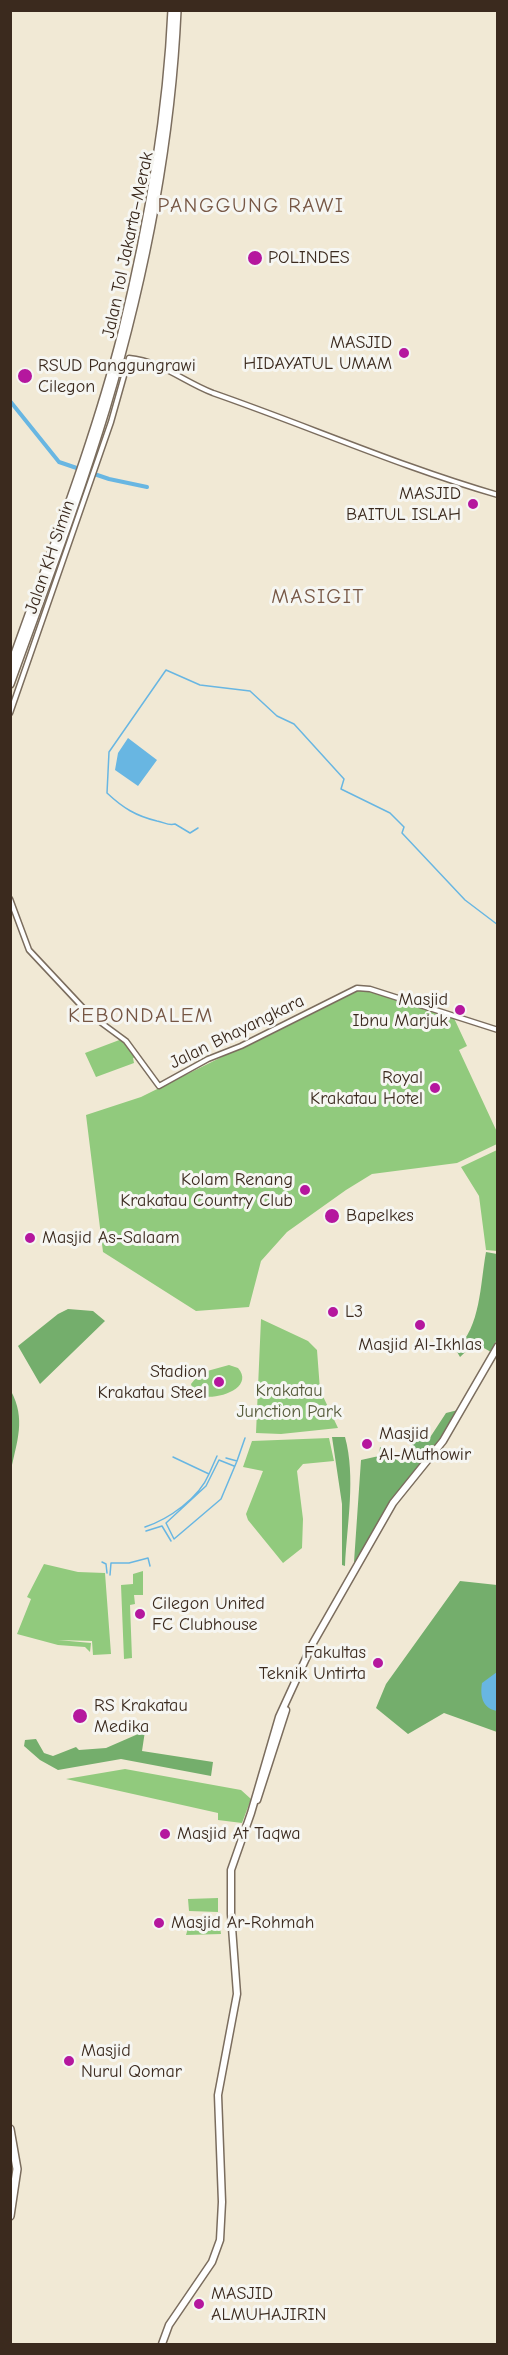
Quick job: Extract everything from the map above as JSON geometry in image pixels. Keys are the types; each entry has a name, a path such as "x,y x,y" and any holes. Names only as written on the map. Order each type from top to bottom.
{"highway":[{"name":"Jalan Tol Jakarta–Merak","path":"10,668 85,470 119,342 143,238 162,118 172,10"},
{"name":"Jalan Tol Jakarta–Merak","path":"10,684 85,470 128,329 149,235 165,137 177,10"},
{"path":"251,1813 279,1717 301,1667 397,1498 437,1451 498,1346"},
{"path":"162,2344 169,2325 218,2249 222,2202 217,2113 225,2046 237,1994 231,1918 231,1870 269,1770 286,1708 314,1647 399,1501 447,1442 498,1352"},
{"path":"254,1798 250,1789 259,1782"},
{"path":"10,2129 17,2169 10,2216"},
{"path":"10,2143 14,2169 10,2201"}],"street":[{"name":"Jalan KH Simin","path":"10,713 91,478 85,470 114,414 127,363 131,358 160,366 207,390 335,440 498,495"},
{"name":"Jalan Bhayangkara","path":"10,899 29,950 88,1013 126,1041 159,1086 202,1062 241,1046 357,988 370,989 498,1030"}],"green space":[{"path":"361,988 453,1016 467,1046 459,1050 497,1132 497,1144 457,1163 372,1174 346,1190 287,1232 261,1261 249,1307 196,1311 103,1252 86,1115 141,1097"},
{"path":"122,1039 136,1057 133,1058 134,1063 96,1077 85,1053"},
{"path":"497,1150 497,1251 486,1250 479,1196 461,1167"},
{"path":"486,1252 497,1254 497,1339 491,1352 475,1343 460,1357 456,1350 464,1340 475,1317"},
{"path":"68,1309 93,1311 105,1321 40,1384 18,1346 58,1314"},
{"name":"Krakatau Junction Park","path":"261,1319 308,1341 317,1350 320,1390 338,1428 281,1434 256,1433"},
{"path":"229,1365 238,1368 242,1376 241,1383 236,1388 219,1396 209,1397 194,1393 191,1384 200,1373"},
{"path":"11,1391 16,1401 19,1430 11,1470"},
{"path":"458,1410 432,1452 392,1498 357,1564 354,1562 361,1460 379,1456 380,1447 401,1463 417,1436 423,1442 429,1439 446,1413"},
{"path":"332,1437 345,1437 350,1468 345,1566 342,1565 342,1504"},
{"path":"329,1438 334,1461 303,1464 297,1471 303,1519 302,1548 283,1563 248,1520 246,1514 263,1471 243,1467 252,1441"},
{"path":"44,1564 78,1572 105,1573 111,1654 93,1655 92,1641 58,1640 91,1643 90,1652 85,1647 58,1645 17,1634 31,1599 27,1597"},
{"path":"143,1571 143,1595 134,1595 135,1604 130,1605 132,1658 124,1659 121,1585 133,1584 133,1574"},
{"path":"460,1581 497,1585 497,1732 444,1713 408,1734 376,1708 386,1684"},
{"path":"145,1731 142,1751 213,1762 211,1776 121,1759 58,1770 40,1760 24,1746 25,1740 36,1739 44,1753 53,1756 76,1747 79,1750 106,1748"},
{"path":"125,1769 241,1790 251,1799 242,1823 218,1820 218,1813 66,1779"},
{"path":"218,1898 218,1912 189,1911 188,1899"},
{"path":"219,1919 221,1934 186,1935 190,1921"}],"water":[{"path":"128,738 157,760 138,786 115,770 118,753"},
{"path":"497,1672 498,1711 485,1704 481,1692 482,1683"}],"waterway":[{"path":"10,401 59,462 109,479 147,487"},
{"path":"198,828 190,833 175,824 143,817 124,807 107,793 109,752 166,670 200,685 250,691 277,716 294,724 344,779 341,789 390,813 404,827 402,833 465,900 498,925"},
{"path":"226,1458 237,1461 245,1438"},
{"path":"173,1457 209,1474 217,1456"},
{"path":"234,1466 219,1460 206,1486 166,1523 174,1539 221,1499 237,1461"},
{"path":"145,1527 164,1519 191,1499 209,1474"},
{"path":"146,1531 162,1526 171,1541"},
{"path":"110,1575 111,1563 129,1563 148,1558 150,1566"},
{"path":"102,1562 106,1564 107,1573"}],"place":[{"name":"POLINDES","path":"255,258"},
{"name":"MASJID HIDAYATUL UMAM","path":"404,353"},
{"name":"RSUD Panggungrawi Cilegon","path":"25,376"},
{"name":"MASJID BAITUL ISLAH","path":"473,504"},
{"name":"Masjid Ibnu Marjuk","path":"460,1010"},
{"name":"Royal Krakatau Hotel","path":"435,1088"},
{"name":"Kolam Renang Krakatau Country Club","path":"305,1190"},
{"name":"Bapelkes","path":"332,1216"},
{"name":"Masjid As-Salaam","path":"30,1238"},
{"name":"L3","path":"333,1312"},
{"name":"Masjid Al-Ikhlas","path":"420,1325"},
{"name":"Stadion Krakatau Steel","path":"219,1382"},
{"name":"Masjid Al-Muthowir","path":"367,1444"},
{"name":"Cilegon United FC Clubhouse","path":"140,1614"},
{"name":"Fakultas Teknik Untirta","path":"378,1663"},
{"name":"RS Krakatau Medika","path":"80,1716"},
{"name":"Masjid At Taqwa","path":"165,1834"},
{"name":"Masjid Ar-Rohmah","path":"159,1923"},
{"name":"Masjid Nurul Qomar","path":"69,2061"},
{"name":"MASJID ALMUHAJIRIN","path":"199,2304"}],"district":[{"name":"PANGGUNG RAWI","path":"251,206"},
{"name":"MASIGIT","path":"318,597"},
{"name":"KEBONDALEM","path":"141,1016"}]}
